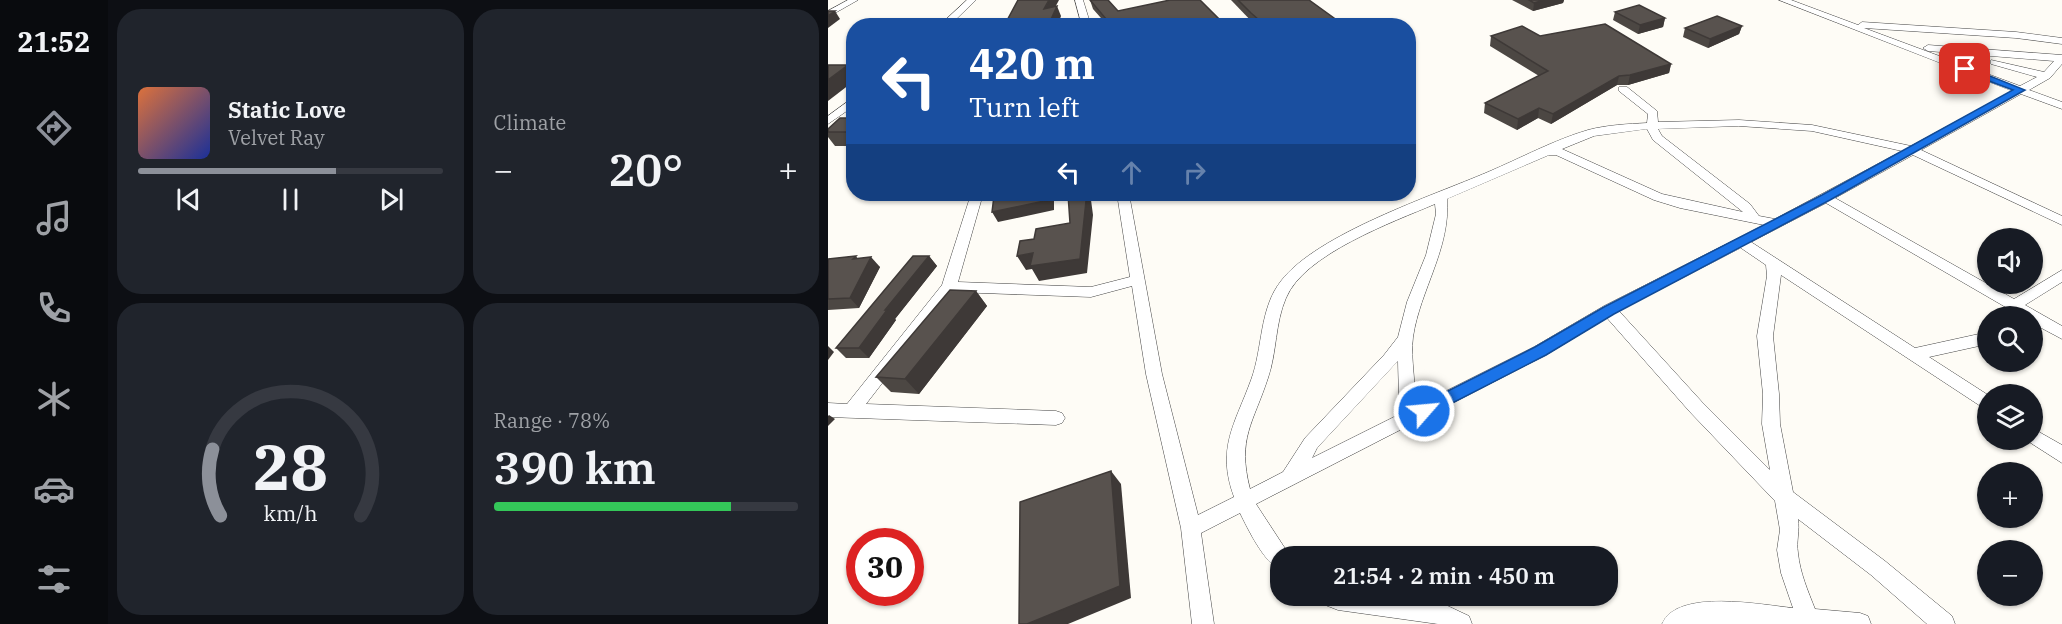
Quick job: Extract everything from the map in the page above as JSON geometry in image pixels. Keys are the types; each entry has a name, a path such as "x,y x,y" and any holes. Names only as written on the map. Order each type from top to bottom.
{"street":[{"path":"828,14 854,0"},
{"path":"953,18 972,0"},
{"path":"1079,0 1085,18"},
{"path":"1783,0 2062,106"},
{"path":"1846,24 2062,41"},
{"path":"1927,30 2023,56"},
{"path":"1907,47 2061,59"},
{"path":"1954,52 2046,76"},
{"path":"1978,59 1998,72 2003,83"},
{"path":"1191,528 1540,351 1609,310 1826,198 2046,76 2061,59"},
{"path":"1623,88 1653,113 1652,128 1657,138 1745,207 1755,219"},
{"path":"828,122 846,107"},
{"path":"1272,546 1244,502 1235,468 1236,439 1262,373 1275,307 1285,286 1296,273 1335,244 1547,151 1604,129 1739,123 1812,128 1912,150 2062,221"},
{"path":"1547,151 1567,155 1658,197 1680,204 1776,223"},
{"path":"1404,421 1407,399 1405,339 1414,302 1433,255 1442,214 1441,197"},
{"path":"1826,198 2009,306"},
{"path":"850,411 949,287 975,201"},
{"path":"1124,201 1154,374 1191,528 1203,624"},
{"path":"1740,241 1977,396"},
{"path":"1773,262 1774,276 1765,336 1771,394 1771,424 1790,530 1787,550 1791,573 1810,622"},
{"path":"2021,306 2062,275"},
{"path":"949,287 1091,292 1137,280"},
{"path":"1609,310 1696,407 1783,496 1878,568 1944,624"},
{"path":"2043,324 2062,333"},
{"path":"1289,480 1311,443 1390,359 1405,339"},
{"path":"1915,354 1977,340"},
{"path":"828,410 1056,418"},
{"path":"2043,442 2062,455"},
{"path":"1390,606 1435,612 1461,624"},
{"path":"1673,624 1689,614 1719,612 1787,616 1810,622 1860,624"}],"building":[{"path":"1018,0 1049,0 1044,9 1057,6 1052,18 1008,18"},
{"path":"1090,0 1108,0 1118,11 1170,0 1200,0 1218,18 1105,18"},
{"path":"1238,0 1309,0 1334,18 1257,18"},
{"path":"1639,5 1665,18 1640,25 1615,12"},
{"path":"1717,16 1742,26 1710,39 1685,28"},
{"path":"1605,24 1671,64 1619,76 1553,114 1539,108 1518,119 1485,103 1548,71 1491,36 1522,26 1540,36"},
{"path":"828,65 846,65 846,66 828,80"},
{"path":"840,118 846,118 846,132 828,132 828,129"},
{"path":"993,201 1044,201 992,212"},
{"path":"1068,201 1086,201 1080,259 1030,266 1033,253 1017,256 1020,241 1034,239 1036,229 1070,223"},
{"path":"856,256 853,259 871,257 850,298 828,299 828,259"},
{"path":"913,256 929,256 885,310 887,310 859,348 836,348"},
{"path":"950,290 976,291 905,379 876,377"},
{"path":"1111,471 1120,586 1027,624 1019,624 1020,502"}],"route":[{"path":"1424,411 1540,351 1609,310 1826,198 2020,90 1965,69"}]}
